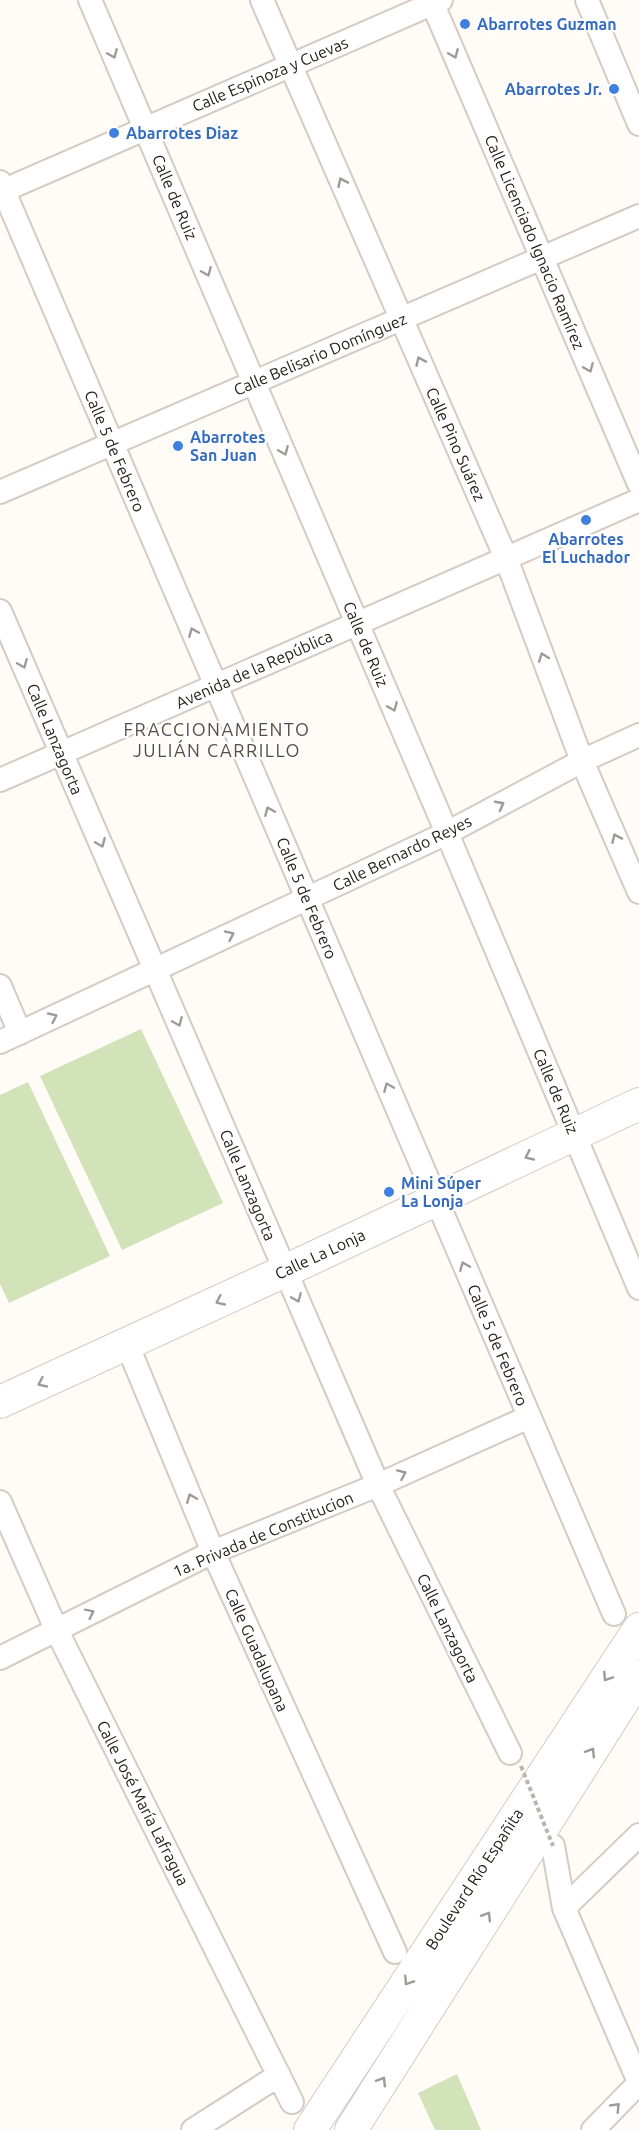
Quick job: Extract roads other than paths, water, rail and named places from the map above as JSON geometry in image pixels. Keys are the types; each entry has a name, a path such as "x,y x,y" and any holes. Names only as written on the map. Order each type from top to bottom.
{"main road":[{"name":"Calle La Lonja","path":"0,1402 639,1104"},
{"name":"Boulevard Río Españita","path":"310,2130 627,1621"},
{"name":"Boulevard Río Españita","path":"351,2130 639,1676"}],"street":[{"name":"Calle de Ruiz","path":"90,0 639,1288"},
{"name":"Calle Pino Suárez","path":"262,0 506,558 582,761 639,892"},
{"path":"587,0 639,124"},
{"name":"Calle Espinoza y Cuevas","path":"1,188 146,129 435,1"},
{"name":"Calle Licenciado Ignacio Ramírez","path":"435,1 639,484"},
{"name":"Calle 5 de Febrero","path":"1,188 529,1417 627,1621"},
{"name":"Calle Belisario Domínguez","path":"0,492 639,216"},
{"name":"Avenida de la República","path":"0,780 639,500"},
{"name":"Calle Lanzagorta","path":"0,611 378,1485 515,1760"},
{"name":"Calle Bernardo Reyes","path":"10,1037 447,833 582,761 639,735"},
{"path":"0,986 10,1037"},
{"name":"Calle Guadalupana","path":"127,1344 213,1552 395,1952"},
{"name":"1a. Privada de Constitucion","path":"0,1658 213,1552 378,1485 529,1417"},
{"name":"Calle José María Lafragua","path":"0,1502 56,1629 292,2102"},
{"path":"564,1908 639,1835"},
{"path":"553,1846 564,1908 639,2083 593,2130"},
{"path":"193,2130 279,2075"}],"place":[{"name":"Abarrotes Guzman","path":"465,24"},
{"name":"Abarrotes Jr.","path":"614,89"},
{"name":"Abarrotes Diaz","path":"114,133"},
{"name":"Abarrotes San Juan","path":"178,446"},
{"name":"Abarrotes El Luchador","path":"586,520"},
{"name":"Mini Súper La Lonja","path":"389,1192"}],"district":[{"name":"FRACCIONAMIENTO JULIÁN CARRILLO","path":"217,740"}]}
